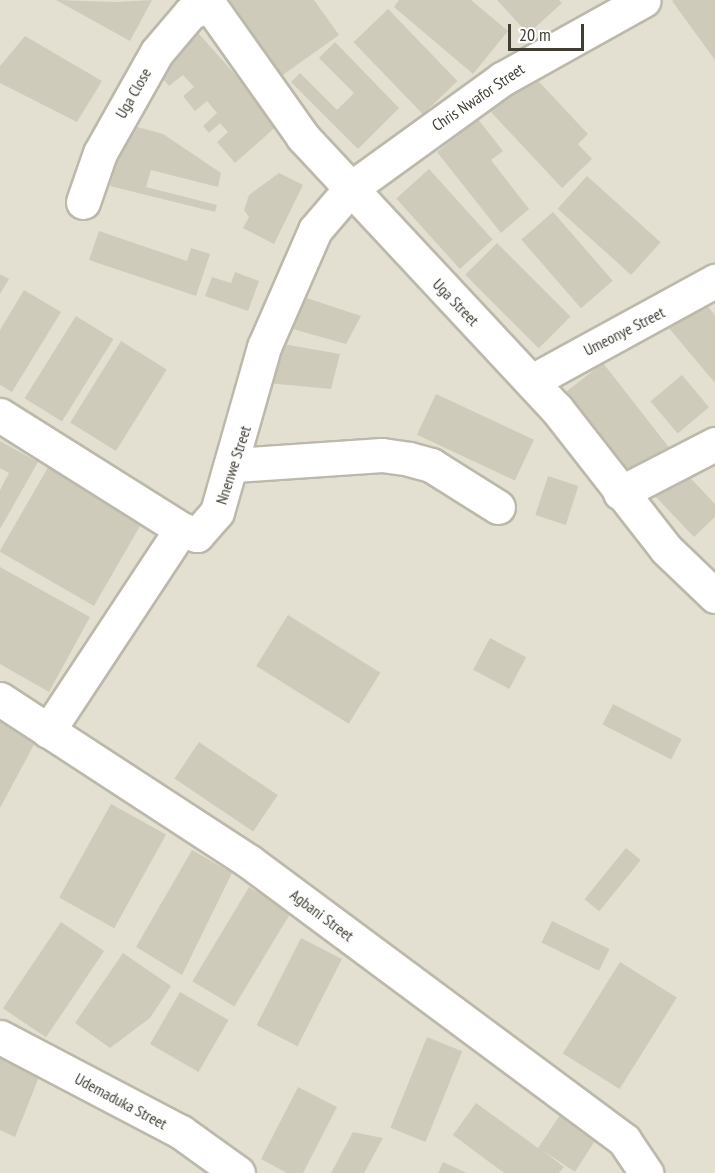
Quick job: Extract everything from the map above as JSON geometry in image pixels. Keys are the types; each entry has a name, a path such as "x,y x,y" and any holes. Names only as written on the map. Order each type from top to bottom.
{"street":[{"name":"Chris Nwafor Street","path":"350,189 502,79 644,0"},
{"name":"Uga Street","path":"207,2 303,137 532,381 620,493 715,596"},
{"name":"Uga Close","path":"83,202 100,153 157,52 190,13 207,2"},
{"name":"Nnenwe Street","path":"181,529 197,535 204,531 235,465 264,347 296,271 315,230 350,189"},
{"name":"Umeonye Street","path":"532,381 715,281"},
{"path":"0,415 181,529 48,731"},
{"path":"620,493 715,444"},
{"path":"235,465 382,455 409,459 431,465 498,507"},
{"name":"Agbani Street","path":"0,699 250,862 639,1161"},
{"name":"Udemaduka Street","path":"0,1036 181,1132 238,1173"}],"shaded area":[{"path":"0,0 715,0 715,1173 0,1173"}],"building":[{"path":"56,0 116,2 152,0 130,41"},
{"path":"226,0 314,0 339,35 280,77"},
{"path":"399,0 471,0 508,31 473,74 394,7"},
{"path":"497,0 559,0 562,3 528,34"},
{"path":"715,0 715,60 672,1"},
{"path":"388,9 457,81 423,114 353,42"},
{"path":"192,26 279,124 235,163 217,142 228,132 220,123 209,133 203,126 217,113 207,101 195,111 183,96 194,87 183,75 169,86 158,73"},
{"path":"25,36 102,81 77,122 0,83 0,66"},
{"path":"335,42 399,108 358,149 291,82 300,73 337,110 354,93 319,58"},
{"path":"529,71 588,134 578,144 592,159 562,188 489,110"},
{"path":"478,119 503,151 491,160 529,209 501,233 437,152"},
{"path":"126,124 163,134 221,173 218,187 151,170 146,187 217,205 215,212 110,186"},
{"path":"429,169 493,240 460,269 396,198"},
{"path":"279,173 303,185 274,244 243,228 249,217 244,210 249,195"},
{"path":"587,176 661,242 631,275 558,209"},
{"path":"553,212 613,281 581,308 521,240"},
{"path":"99,231 187,261 191,248 210,254 196,296 89,260"},
{"path":"497,243 571,317 539,348 465,275"},
{"path":"235,272 259,281 248,311 205,296 212,277 231,283"},
{"path":"0,274 9,279 0,294"},
{"path":"24,290 61,312 12,392 0,385 0,330"},
{"path":"298,295 361,316 346,344 282,326"},
{"path":"701,299 715,315 715,383 668,327"},
{"path":"76,316 113,339 62,422 25,398"},
{"path":"121,341 167,370 116,451 70,422"},
{"path":"277,343 340,354 331,389 267,383"},
{"path":"603,363 671,450 634,478 567,391"},
{"path":"682,375 709,407 678,434 651,401"},
{"path":"436,394 534,440 515,480 417,435"},
{"path":"0,441 38,462 0,529 0,490 9,473 0,468"},
{"path":"54,457 148,512 94,606 0,552"},
{"path":"680,467 715,504 715,517 694,537 653,494"},
{"path":"548,476 578,486 566,525 535,515"},
{"path":"0,567 90,617 49,692 0,664"},
{"path":"288,615 380,673 349,724 256,666"},
{"path":"490,638 526,657 509,689 473,670"},
{"path":"613,704 682,739 671,759 603,724"},
{"path":"0,720 37,739 0,808"},
{"path":"199,742 278,795 253,832 174,778"},
{"path":"111,804 166,835 114,928 59,898"},
{"path":"626,848 641,860 599,911 584,899"},
{"path":"192,850 232,873 182,975 136,947"},
{"path":"249,887 291,912 234,1007 192,981"},
{"path":"552,921 610,949 599,971 541,943"},
{"path":"61,922 104,951 46,1037 3,1008"},
{"path":"301,938 342,959 297,1046 257,1025"},
{"path":"123,953 171,986 150,1018 110,1048 75,1023"},
{"path":"620,962 677,998 620,1089 563,1054"},
{"path":"180,992 228,1020 198,1072 150,1044"},
{"path":"427,1037 462,1051 426,1142 390,1128"},
{"path":"0,1057 41,1072 15,1137 0,1130"},
{"path":"298,1087 337,1107 303,1173 287,1173 261,1159"},
{"path":"476,1103 538,1148 564,1109 600,1133 575,1172 542,1150 564,1167 559,1173 504,1173 453,1135"},
{"path":"353,1132 383,1138 364,1173 331,1173"},
{"path":"443,1162 467,1173 438,1173"}]}
